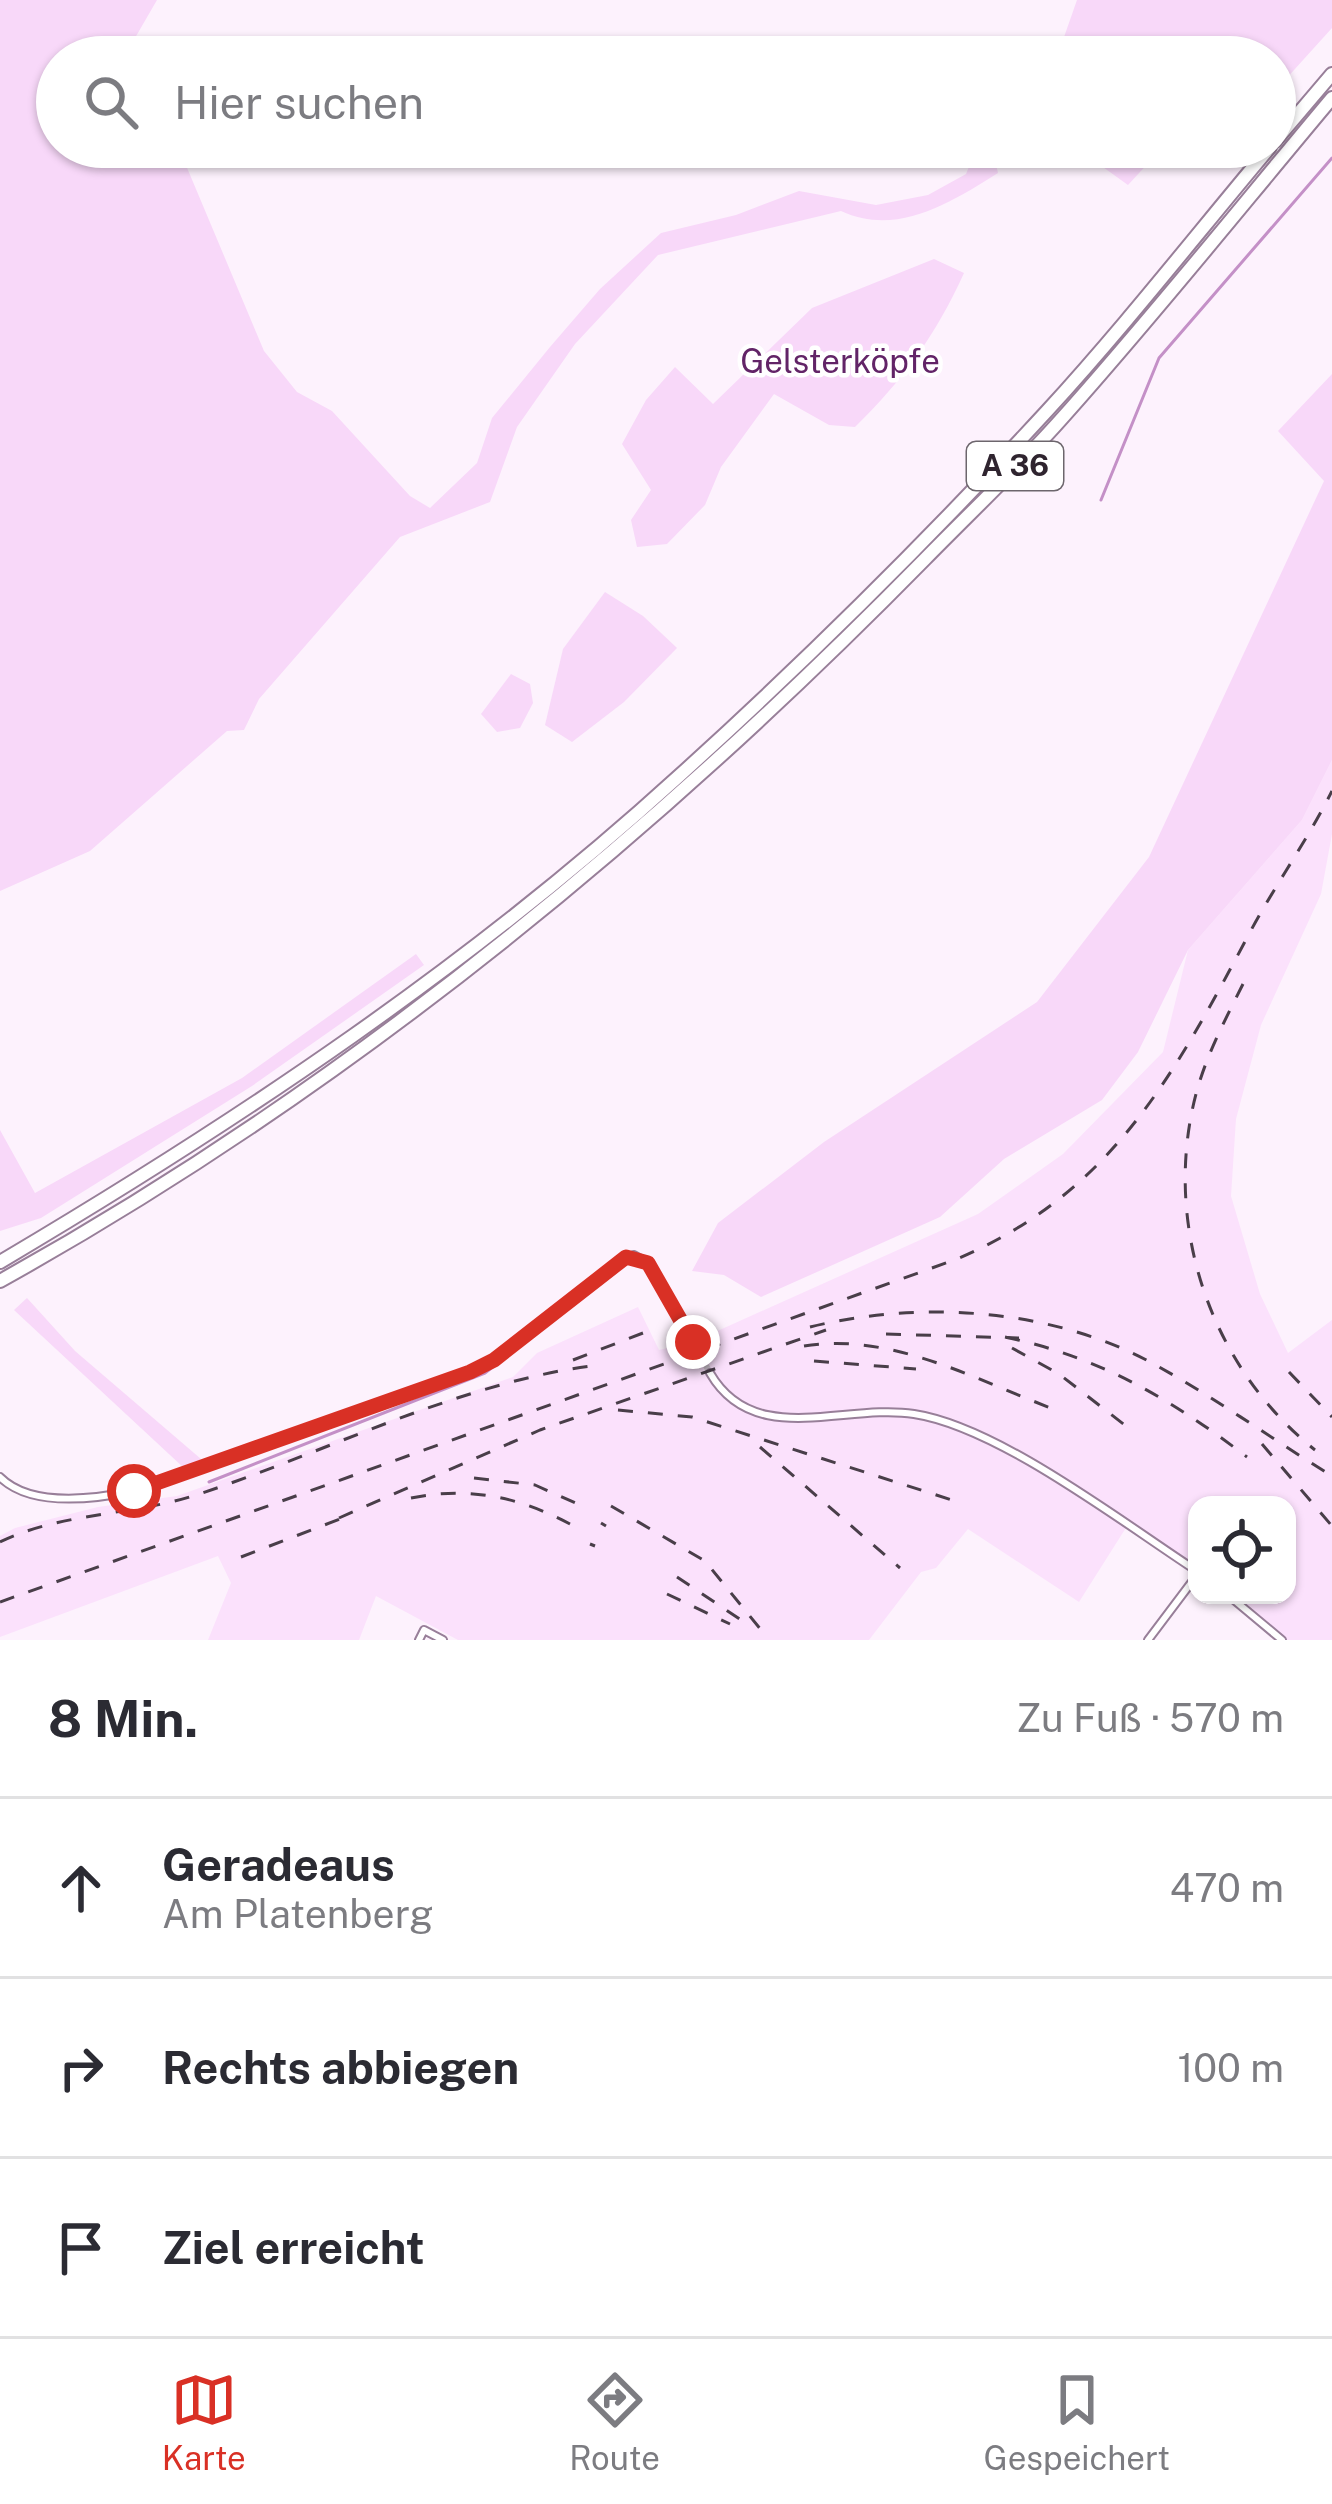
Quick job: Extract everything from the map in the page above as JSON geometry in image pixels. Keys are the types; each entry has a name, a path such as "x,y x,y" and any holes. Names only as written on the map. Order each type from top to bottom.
{"highway":[{"name":"A 36","path":"1296,117 1332,74"},
{"name":"A 36","path":"1296,141 1332,98"},
{"name":"A 36","path":"0,1262 350,1039 490,935 676,779 837,629 1049,408 1253,168"},
{"name":"A 36","path":"0,1281 220,1149 484,955 664,808 822,664 1063,418 1273,168"}],"street":[{"path":"0,1477 37,1495 98,1498 134,1491 470,1372 494,1360 618,1261 642,1258 693,1342"},
{"path":"710,1373 729,1400 764,1417 910,1413 939,1420 1014,1456 1188,1567"},
{"path":"1148,1640 1188,1585"},
{"path":"1239,1604 1282,1640"},
{"path":"418,1640 424,1630 443,1640"}],"shaded area":[{"path":"1332,760 1332,834 1321,894 1261,1025 1236,1119 1231,1196 1260,1294 1288,1353 1332,1320 1332,1640 1286,1640 1244,1604 1296,1604 1296,1496 1188,1496 1188,1559 1129,1523 1079,1602 968,1529 936,1568 921,1572 869,1640 458,1640 376,1596 359,1640 208,1640 231,1583 218,1556 0,1637 0,1536 15,1528 98,1507 177,1496 513,1377 537,1353 638,1307 659,1350 693,1342 978,1214 1063,1154 1163,1052 1188,950 1302,820"}],"green space":[{"path":"0,0 157,0 136,36 36,36 36,168 187,168 264,351 297,392 332,411 410,496 430,508 477,463 492,418 550,347 600,289 661,233 736,215 799,191 876,205 928,195 966,174 968,168 997,168 998,173 923,213 882,220 841,211 658,255 575,344 517,427 490,502 400,537 259,699 244,730 227,731 90,851 0,891"},
{"path":"1077,0 1332,0 1332,28 1296,68 1296,36 1064,36"},
{"path":"1104,168 1144,168 1128,185"},
{"name":"Gelsterköpfe","path":"934,259 964,273 917,356 855,427 829,425 774,394 721,467 705,505 667,544 637,547 631,520 651,490 622,444 646,400 675,367 713,404 812,308"},
{"path":"1332,374 1332,760 1302,820 1188,950 1138,1052 1102,1100 1004,1159 940,1217 761,1297 724,1275 692,1271 718,1223 824,1142 1037,1002 1149,857 1324,481 1278,431"},
{"path":"605,592 643,616 677,648 624,702 572,742 545,725 563,649"},
{"path":"511,674 530,684 533,703 520,728 497,732 481,714"},
{"path":"416,954 424,965 252,1086 41,1218 0,1231 0,1130 35,1193 242,1078"},
{"path":"27,1298 75,1351 201,1459 184,1468 14,1310"}],"waterway":[{"path":"1101,500 1159,358 1332,158"},
{"path":"209,1482 485,1373 617,1271"}],"tunnel":[{"path":"693,1342 710,1373"}],"railway":[{"path":"0,1602 957,1259 1011,1232 1057,1200 1133,1125 1194,1035 1332,791"},
{"path":"1243,984 1196,1094 1185,1193 1191,1242 1222,1335 1247,1377 1278,1416 1315,1450"},
{"path":"810,1327 940,1312 1028,1320 1071,1330 1152,1363 1332,1476"},
{"path":"339,1518 540,1430 826,1330"},
{"path":"573,1360 643,1333"},
{"path":"886,1334 1019,1338"},
{"path":"1005,1337 1103,1368 1190,1417 1247,1457"},
{"path":"804,1346 837,1344 901,1352 1056,1410"},
{"path":"1012,1348 1059,1374 1135,1433"},
{"path":"814,1361 916,1369"},
{"path":"0,1542 72,1519 196,1495 445,1402 495,1386 598,1365"},
{"path":"1289,1372 1332,1417"},
{"path":"618,1410 692,1417 952,1500"},
{"path":"1262,1444 1332,1526"},
{"path":"760,1447 900,1568"},
{"path":"474,1478 535,1485 580,1505"},
{"path":"411,1498 453,1493 493,1496 570,1524"},
{"path":"611,1506 705,1561 766,1636"},
{"path":"241,1557 353,1514"},
{"path":"601,1523 606,1526"},
{"path":"590,1544 595,1546"},
{"path":"677,1577 741,1620"},
{"path":"667,1594 730,1624"}],"route":[{"path":"134,1491 470,1372 494,1360 626,1257 648,1263 693,1342"}]}
